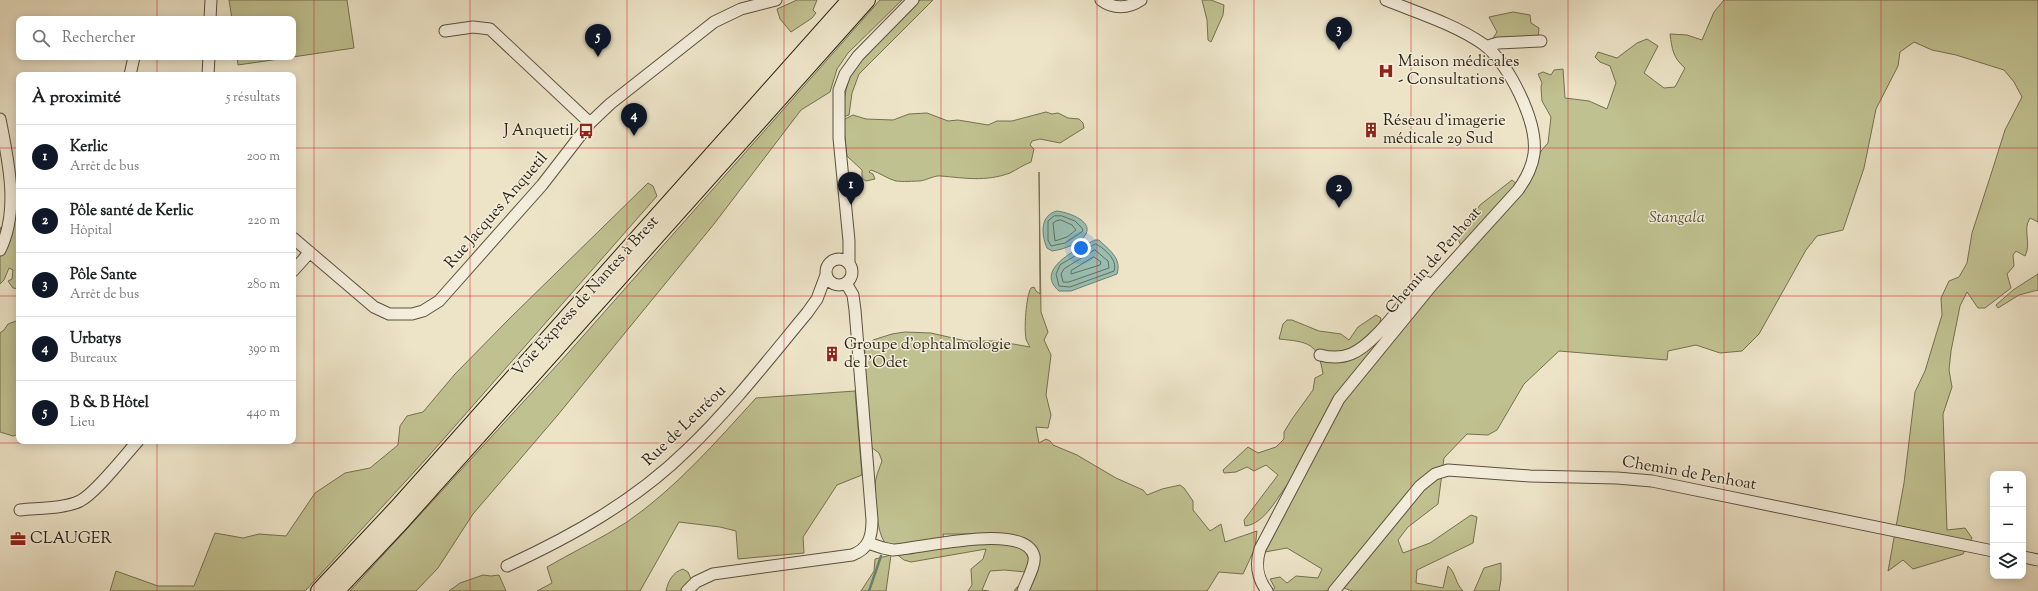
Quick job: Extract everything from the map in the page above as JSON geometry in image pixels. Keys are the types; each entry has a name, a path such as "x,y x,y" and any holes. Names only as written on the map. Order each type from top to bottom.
{"highway":[{"path":"757,104 837,0"},
{"name":"Voie Express de Nantes à Brest","path":"319,591 397,508 850,0"},
{"name":"Voie Express de Nantes à Brest","path":"336,591 402,521 867,0"}],"street":[{"path":"210,16 211,0"},
{"name":"Rue Jacques Anquetil","path":"296,240 366,300 382,311 402,315 423,311 439,301 472,265 542,185 590,123 610,104 708,26 741,9 776,0"},
{"path":"843,284 853,273 849,262 850,245 847,232 838,131 838,103 842,82 850,66 858,56 913,0"},
{"path":"1101,0 1109,5 1120,7 1130,6 1141,0"},
{"name":"Chemin de Penhoat","path":"1267,591 1258,576 1257,563 1260,550 1331,412 1347,388 1432,285 1518,190 1528,174 1533,161 1534,142 1526,109 1511,79 1489,48 1448,25 1386,0"},
{"path":"445,31 473,27 490,29 590,123"},
{"path":"1489,48 1491,44 1498,43 1541,41"},
{"path":"131,72 133,60"},
{"path":"208,72 209,60"},
{"path":"0,118 7,162 10,200 7,227 0,250"},
{"path":"837,259 847,232"},
{"path":"296,268 310,252"},
{"path":"688,591 696,582 713,574 852,555 860,551 868,543 872,533 872,524 854,300 843,284 831,282 826,274 829,264 837,259 843,259 849,262"},
{"name":"Rue de Leuréou","path":"507,566 559,541 591,523 627,499 667,468 700,438 737,398 817,299 826,274"},
{"path":"1320,355 1337,358 1356,352 1373,338 1420,284 1426,282 1432,285"},
{"name":"Rue de Leuréou","path":"817,299 843,284"},
{"path":"20,510 72,504 81,500 87,496 135,444"},
{"name":"Chemin de Penhoat","path":"1334,591 1420,486 1435,474 1448,470 1530,476 1617,478 1652,481 1990,550"},
{"path":"868,543 893,550 980,538 1015,541 1029,548 1034,557 1033,565 1023,591"},
{"path":"2026,558 2038,560"}],"green space":[{"path":"229,0 347,0 354,48 296,57 296,16 232,16"},
{"path":"797,0 817,0 813,10 816,13 812,18 791,32 780,19 777,9"},
{"path":"880,0 902,0 848,53 837,69 830,92 801,110 714,224 557,416 473,514 438,568 416,591 350,591 569,352"},
{"path":"920,0 933,0 859,74 852,93 849,115 843,117 846,90 856,65"},
{"path":"1202,0 1211,0 1224,5 1223,15 1211,42 1208,40 1207,20"},
{"name":"Stangala","path":"1724,0 2038,0 2038,222 2030,218 2028,223 2028,246 2025,256 2016,251 2013,255 2014,266 2007,274 2011,288 1985,308 1978,308 1967,292 1960,306 1951,351 1949,370 1952,387 1943,414 1947,530 1965,528 1972,538 1963,554 1913,569 1903,560 1888,571 1904,483 1915,392 1925,371 1942,315 1941,298 1949,281 1959,277 1967,263 1972,233 2005,130 2022,97 2014,82 2004,70 1956,55 1932,50 1914,42 1900,52 1898,66 1876,109 1864,168 1843,230 1817,236 1806,250 1759,334 1742,351 1720,353 1696,345 1668,351 1667,360 1559,351 1524,384 1497,430 1488,435 1467,434 1444,458 1438,504 1408,527 1398,540 1403,553 1430,543 1471,515 1477,517 1473,543 1417,570 1416,583 1443,588 1448,566 1453,572 1458,585 1463,591 1352,591 1344,588 1324,591 1271,591 1275,588 1270,579 1280,577 1287,583 1296,576 1318,578 1322,569 1287,548 1265,552 1289,505 1290,481 1265,515 1252,524 1245,526 1244,520 1278,475 1266,465 1254,471 1247,467 1236,472 1224,473 1223,470 1248,447 1258,453 1276,447 1284,439 1284,432 1313,390 1315,378 1323,374 1318,356 1315,350 1310,346 1298,341 1279,339 1283,324 1287,320 1292,320 1319,331 1341,334 1349,340 1358,327 1376,315 1381,318 1379,326 1465,254 1456,235 1465,227 1480,205 1512,180 1521,188 1532,174 1541,151 1548,143 1551,117 1542,101 1542,83 1538,74 1543,72 1551,75 1554,70 1563,69 1565,98 1589,101 1607,109 1616,83 1610,66 1600,62 1595,57 1598,52 1617,58 1637,43 1647,39 1658,46 1644,73 1664,88 1675,87 1685,68 1678,61 1674,53 1670,34 1687,35 1702,40 1714,12"},
{"path":"1513,12 1530,15 1531,23 1539,28 1538,39 1491,41 1497,32 1489,17"},
{"path":"237,60 272,60 238,65"},
{"path":"1046,112 1052,114 1058,113 1068,118 1079,119 1083,123 1084,128 1060,143 1040,139 1032,141 1030,145 1034,149 1031,162 1010,173 992,178 975,179 939,176 920,181 896,181 871,170 869,172 873,174 875,179 866,181 862,178 862,170 847,156 843,120 853,115 866,119 893,120 909,114 927,113 948,121 958,120 988,125 997,121 1012,121"},
{"path":"1039,172 1041,312 1048,332 1044,340 1051,355 1046,395 1051,415 1048,428 1036,427 1039,443 1046,439 1053,445 1077,455 1116,478 1143,490 1147,495 1162,489 1180,485 1184,488 1193,501 1193,510 1210,531 1221,524 1225,542 1257,531 1255,548 1243,574 1219,572 1207,591 1014,591 1017,587 1026,584 1035,565 1034,551 1025,543 1012,537 994,535 943,534 945,546 969,543 1000,542 1014,545 1024,550 1029,559 1026,572 1004,570 990,571 982,590 989,591 968,591 972,585 971,569 983,559 986,549 911,562 904,560 895,553 910,550 913,544 896,546 889,545 883,539 880,532 876,513 875,484 882,461 879,453 871,447 864,369 865,348 873,340 892,334 905,332 931,333 966,341 996,341 1030,347 1025,334 1029,292 1031,288 1034,287 1040,294"},
{"path":"648,183 653,186 657,196 426,459 305,591 110,591 116,571 158,586 194,586 215,533 243,538 259,534 286,536 315,493 345,473 370,468 398,445 400,426 407,416 423,412 455,374 509,319"},
{"path":"15,209 16,288 13,288 8,281 12,279 13,270 9,268 4,280 0,284 0,238"},
{"path":"2038,274 2038,290 2019,295 1998,308 1996,305 2013,290"},
{"path":"16,321 16,435 13,436 0,432 0,333 8,324"},
{"path":"855,391 862,475 837,485 803,537 804,553 738,559 736,531 720,527 679,522 640,591 537,591 552,583 547,567 617,528 645,509 695,464 756,398"},
{"path":"891,555 886,591 861,591 874,571 875,559"},
{"path":"1501,563 1501,580 1499,591 1474,591 1484,568"},
{"path":"683,569 688,572 691,579 683,591 666,591 672,577 676,572"},
{"path":"483,575 499,575 506,591 449,591 460,583"}],"water":[{"path":"1057,211 1078,218 1086,225 1087,229 1084,237 1076,243 1066,248 1052,251 1047,248 1045,243 1043,226 1047,216"},
{"path":"1095,240 1099,240 1114,255 1118,263 1117,274 1071,291 1059,291 1052,283 1051,275 1055,267 1061,260 1079,248"}],"waterway":[{"path":"869,591 881,556"}],"place":[{"name":"Pôle Sante","path":"1339,50"},
{"name":"B & B Hôtel","path":"598,57"},
{"name":"Maison médicales - Consultations","path":"1386,71"},
{"name":"Réseau d'imagerie médicale 29 Sud","path":"1371,130"},
{"name":"J Anquetil","path":"586,131"},
{"name":"Urbatys","path":"634,136"},
{"name":"Kerlic","path":"851,205"},
{"name":"Pôle santé de Kerlic","path":"1339,208"},
{"name":"Groupe d'ophtalmologie de l'Odet","path":"832,354"},
{"name":"CLAUGER","path":"18,539"}]}
